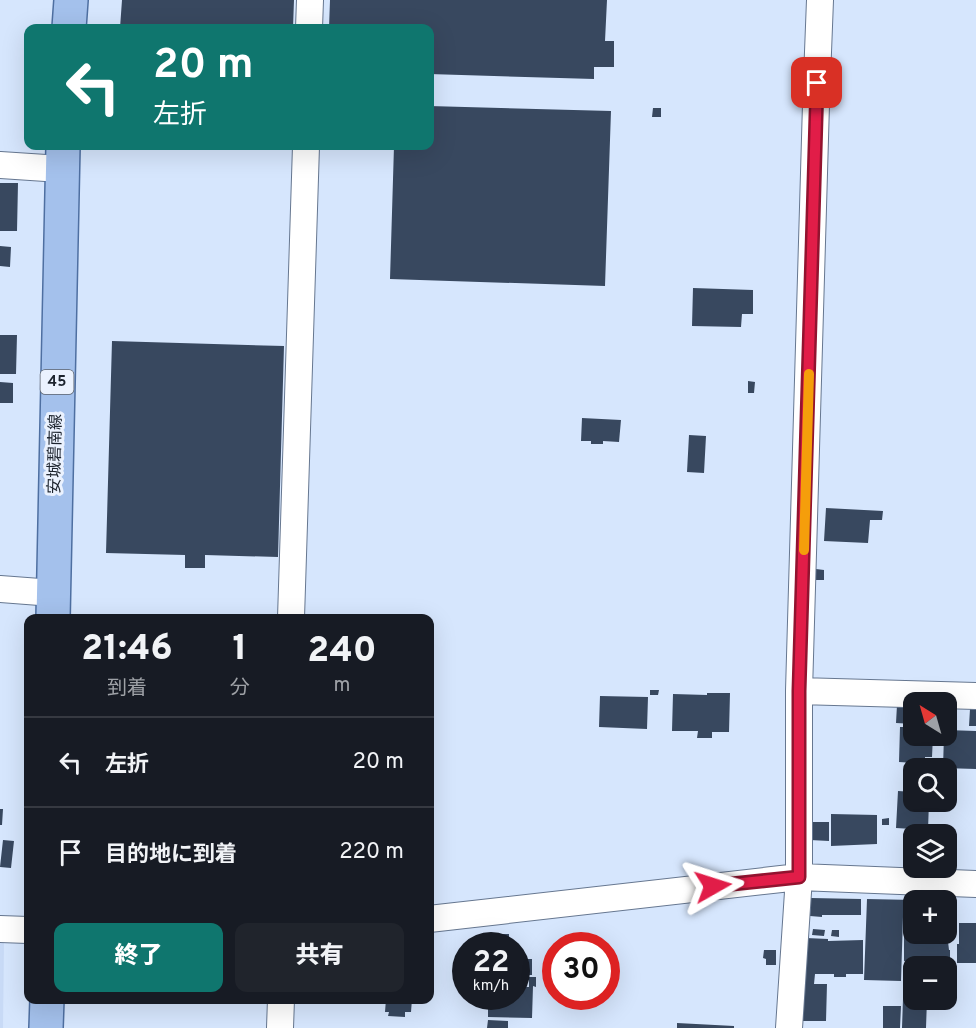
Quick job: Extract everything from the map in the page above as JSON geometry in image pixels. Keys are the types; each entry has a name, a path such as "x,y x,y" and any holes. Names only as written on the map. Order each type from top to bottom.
{"main road":[{"path":"69,24 71,0"},
{"name":"安城碧南線","path":"53,605 62,157"},
{"path":"46,1028 47,1004"}],"street":[{"path":"309,24 310,0"},
{"path":"789,1028 799,877 799,691 820,0"},
{"path":"291,614 306,150"},
{"path":"0,165 62,157"},
{"path":"0,589 53,605"},
{"path":"799,691 976,696"},
{"path":"434,918 799,877 976,884"},
{"path":"0,929 24,930"},
{"path":"280,1028 281,1004"}],"shaded area":[{"path":"0,941 4,941 3,1028 0,1028"}],"building":[{"path":"122,0 294,0 293,24 120,24"},
{"path":"330,0 607,0 605,41 614,41 614,67 594,67 594,79 434,74 434,24 329,24"},
{"path":"434,106 611,111 605,286 390,279 394,150 434,150"},
{"path":"653,108 661,108 661,117 652,117"},
{"path":"0,183 18,183 17,231 0,231"},
{"path":"0,246 11,247 10,267 0,266"},
{"path":"693,288 753,290 753,314 742,314 741,327 692,326"},
{"path":"0,335 17,335 16,374 0,374"},
{"path":"112,341 284,346 278,557 205,555 205,568 185,568 185,555 106,553"},
{"path":"748,381 755,382 754,393 748,393"},
{"path":"0,382 13,383 13,403 0,403"},
{"path":"582,418 621,420 619,442 603,441 603,444 591,444 591,441 581,441"},
{"path":"689,435 706,436 704,473 687,472"},
{"path":"826,508 883,511 882,520 870,520 868,543 824,541"},
{"path":"816,569 824,570 824,580 815,580"},
{"path":"650,690 659,690 658,695 650,695"},
{"path":"707,693 730,693 729,732 712,732 712,738 697,738 698,731 672,731 673,694 707,695"},
{"path":"600,696 648,697 647,729 599,727"},
{"path":"897,705 903,705 903,723 896,723"},
{"path":"970,709 976,710 976,726 969,726"},
{"path":"900,727 903,727 903,746 932,746 932,757 903,758 903,762 899,762"},
{"path":"957,730 976,731 976,769 957,768 957,758 943,758 944,746 957,746"},
{"path":"898,791 903,791 903,812 929,812 928,824 903,824 903,828 896,828"},
{"path":"0,809 3,809 2,825 0,825"},
{"path":"831,814 877,815 877,844 831,846"},
{"path":"889,818 889,825 882,825 882,819"},
{"path":"810,822 829,822 829,841 810,840"},
{"path":"3,840 14,841 11,868 0,867"},
{"path":"811,898 861,899 861,915 810,916"},
{"path":"867,899 903,900 901,981 864,980"},
{"path":"959,923 976,923 976,963 957,963 957,944 959,944"},
{"path":"813,929 825,930 824,936 812,935"},
{"path":"832,930 839,930 839,937 831,936"},
{"path":"806,938 828,939 828,941 863,940 863,974 834,977 834,974 815,974 814,984 827,984 826,1021 803,1021"},
{"path":"904,944 948,944 950,950 950,956 904,956"},
{"path":"764,950 776,950 776,965 766,965 766,959 763,958"},
{"path":"530,959 532,959 532,975 530,975"},
{"path":"530,977 536,977 536,987 533,986 532,1018 488,1017 488,1010 530,1010"},
{"path":"903,999 903,1010 927,1010 926,1028 902,1028"},
{"path":"386,1004 412,1004 411,1012 405,1012 405,1017 388,1016 389,1012 385,1012"},
{"path":"883,1006 901,1006 900,1028 883,1028"},
{"path":"488,1020 508,1021 508,1028 487,1028"},
{"path":"677,1023 734,1026 734,1028 677,1028"}],"slow traffic":[{"path":"804,550 809,374"}],"route":[{"path":"713,886 799,877 799,691 817,83"}]}
